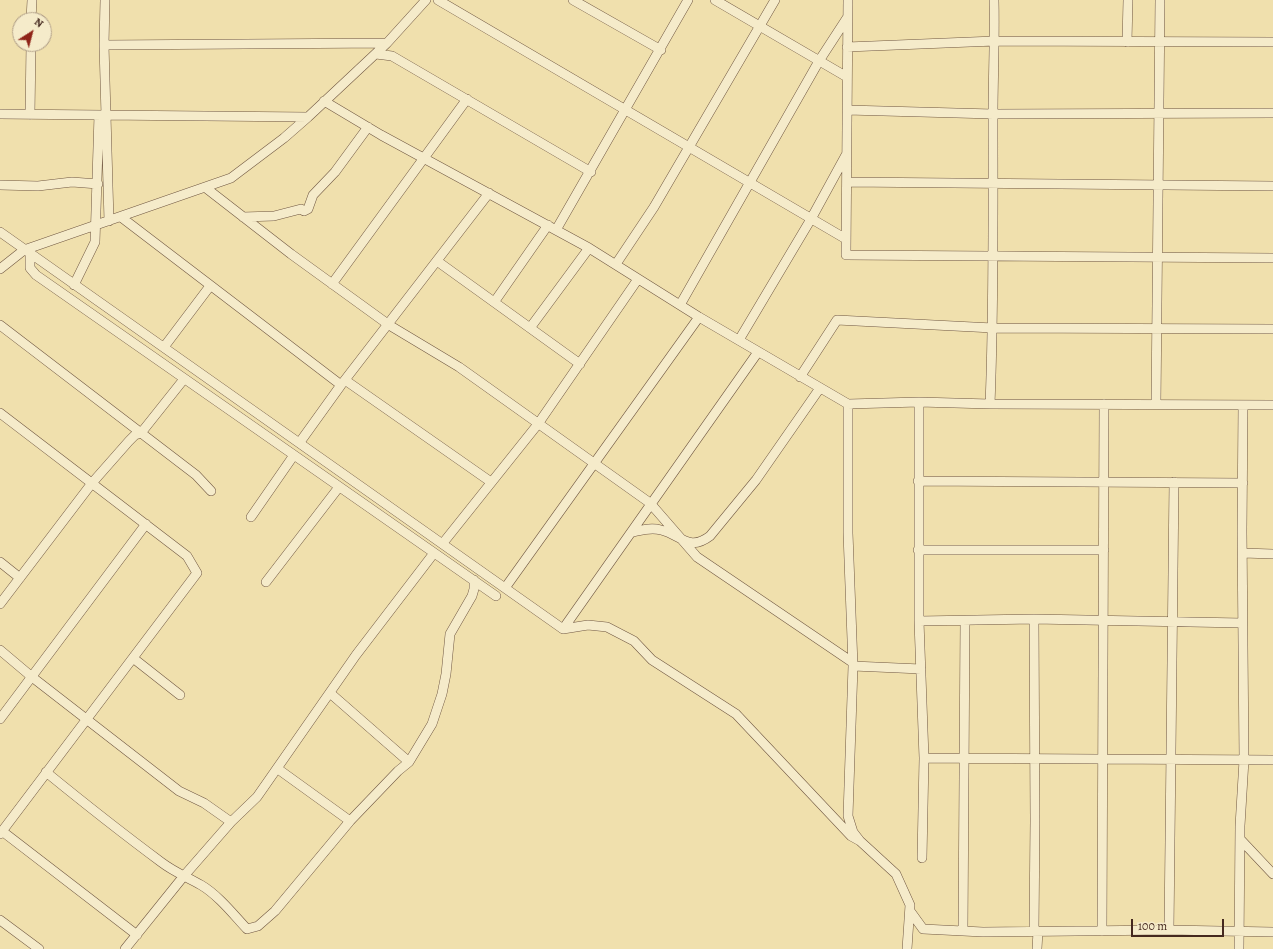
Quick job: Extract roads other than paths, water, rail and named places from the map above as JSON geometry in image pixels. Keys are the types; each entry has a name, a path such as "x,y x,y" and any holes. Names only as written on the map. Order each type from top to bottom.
{"street":[{"path":"31,12 32,0"},
{"path":"74,285 95,242 103,115 106,0"},
{"path":"0,269 27,252 96,225 232,178 308,118 324,101 387,43 426,0"},
{"path":"438,0 846,239"},
{"path":"573,0 661,50"},
{"path":"495,301 552,227 591,172 688,0"},
{"path":"715,0 847,77"},
{"path":"616,264 654,207 775,0"},
{"path":"848,0 846,255 1273,258"},
{"path":"990,404 994,256 994,0"},
{"path":"1127,42 1128,0"},
{"path":"1156,404 1158,328 1156,257 1158,114 1161,42 1160,0"},
{"path":"680,305 819,61 848,16"},
{"path":"847,47 995,41 1273,42"},
{"path":"104,45 387,43"},
{"path":"30,115 31,52"},
{"path":"376,54 392,56 591,172"},
{"path":"332,284 467,99"},
{"path":"324,101 368,127 589,248 699,317 848,404 919,402 990,404 1273,405"},
{"path":"847,110 993,114 1273,113"},
{"path":"0,114 308,118"},
{"path":"103,115 109,221"},
{"path":"243,217 274,216 308,209 313,195 335,172 368,127"},
{"path":"740,340 811,219 847,154"},
{"path":"0,185 38,186 72,182 98,184"},
{"path":"847,182 994,182 1273,186"},
{"path":"206,188 332,284 389,325 459,366 650,503 686,542 697,557 852,664 921,669"},
{"path":"300,442 343,382 389,325 489,193"},
{"path":"121,217 210,286 343,382 491,482"},
{"path":"0,232 300,442 563,629 588,625 607,627 634,640 652,660 736,714 851,836 860,840"},
{"path":"530,328 589,248"},
{"path":"27,252 30,268 36,275 496,596"},
{"path":"437,261 495,301 580,364"},
{"path":"443,543 538,424 638,279"},
{"path":"164,348 210,286"},
{"path":"505,588 699,317"},
{"path":"800,376 837,320 993,328 1273,329"},
{"path":"0,325 196,475 211,491"},
{"path":"563,629 633,532 650,503 758,352"},
{"path":"0,604 92,483 129,441 135,435 141,433 184,379"},
{"path":"633,532 650,528 662,530 686,542 701,543 710,536 756,480 820,388"},
{"path":"919,402 918,550 924,758 922,858"},
{"path":"848,404 848,533 852,664 848,816 853,832 896,874 910,904 907,949"},
{"path":"1102,931 1104,404"},
{"path":"1239,949 1240,839 1244,760 1242,623 1243,405"},
{"path":"0,413 187,556 197,573 86,718 1,833 137,935"},
{"path":"251,517 294,455"},
{"path":"918,481 1243,483"},
{"path":"1169,930 1174,482"},
{"path":"266,582 339,487"},
{"path":"0,719 146,524"},
{"path":"918,550 1104,550"},
{"path":"125,949 183,877 231,822 257,797 278,769 356,655 434,553"},
{"path":"1243,553 1273,554"},
{"path":"0,562 20,578"},
{"path":"46,772 107,822 183,877 201,885 215,896 247,929 258,926 274,911 350,821 398,771 409,762 432,724 442,694 446,674 450,634 472,596 474,580"},
{"path":"919,621 965,622 1034,619 1242,623"},
{"path":"1034,619 1037,949"},
{"path":"963,931 965,622"},
{"path":"0,650 32,677 179,791 204,803 231,822"},
{"path":"133,658 180,695"},
{"path":"330,693 409,762"},
{"path":"924,758 1035,758 1172,761 1273,760"},
{"path":"278,769 350,821"},
{"path":"1240,839 1273,874"},
{"path":"910,912 923,929 963,931 1169,930 1273,932"},
{"path":"0,920 38,949"}]}
